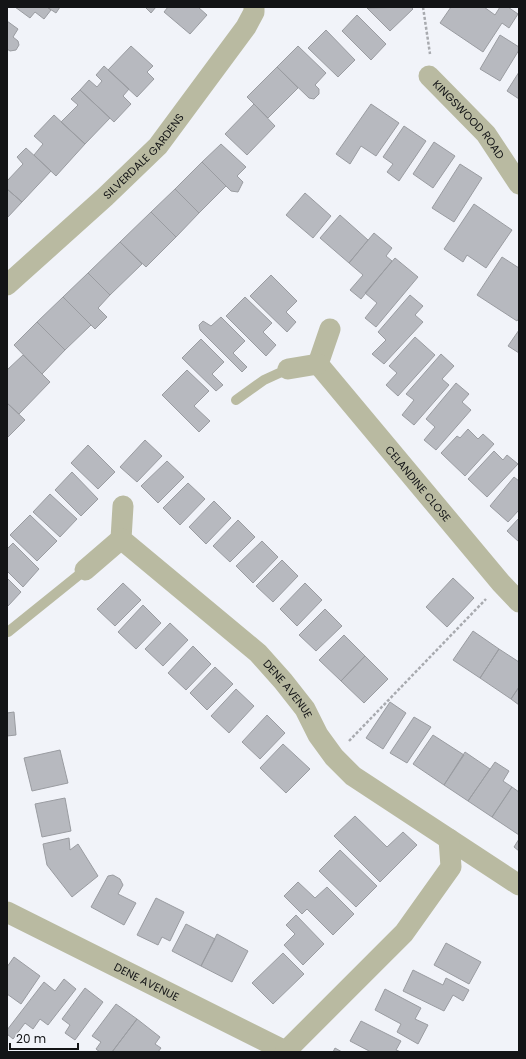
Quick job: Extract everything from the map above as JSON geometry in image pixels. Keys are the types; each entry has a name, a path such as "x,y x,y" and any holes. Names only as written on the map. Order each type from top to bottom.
{"street":[{"name":"SILVERDALE GARDENS","path":"7,285 105,197 158,146 246,27 254,12 254,7"},
{"name":"KINGSWOOD ROAD","path":"429,76 486,134 519,184"},
{"path":"288,369 318,364 330,329"},
{"name":"CELANDINE CLOSE","path":"318,364 501,583 519,602"},
{"path":"85,570 121,539 123,506"},
{"name":"DENE AVENUE","path":"121,539 258,653 305,709 318,734 334,757 353,776 519,884"},
{"name":"DENE AVENUE","path":"7,912 285,1051 404,933 451,867 449,839"}],"lane":[{"path":"236,400 264,380 288,369"},
{"path":"8,632 85,570"}],"path":[{"path":"423,7 431,56 428,66 429,76"},
{"path":"334,757 501,583"}],"building":[{"path":"15,7 47,7 51,10 44,19 35,12 30,18"},
{"path":"47,7 60,7 56,13"},
{"path":"145,7 156,7 151,13"},
{"path":"168,7 198,7 207,15 190,34 164,12"},
{"path":"411,7 413,9 390,31 367,8"},
{"path":"451,7 484,7 495,15 500,7 508,7 518,14 509,28 502,23 483,52 440,23"},
{"path":"357,15 386,44 371,60 342,31"},
{"path":"7,21 18,29 13,37 18,41 19,45 16,50 10,51 7,49"},
{"path":"326,30 355,60 338,77 308,48"},
{"path":"500,35 519,47 519,50 500,81 480,69"},
{"path":"131,46 153,66 147,72 154,79 137,97 108,70"},
{"path":"298,46 326,73 315,85 319,89 319,94 314,99 309,98 277,67"},
{"path":"104,66 129,89 123,96 131,104 114,122 80,90 89,80 97,87 102,81 96,75"},
{"path":"277,67 298,88 268,118 247,97"},
{"path":"519,72 519,99 507,91"},
{"path":"80,90 110,118 85,144 61,122 78,105 71,99"},
{"path":"254,104 275,126 247,155 225,134"},
{"path":"371,104 399,123 376,156 361,146 350,164 336,154"},
{"path":"54,115 85,144 56,176 34,155 43,144 34,136"},
{"path":"404,126 426,141 399,181 387,172 393,164 383,157"},
{"path":"434,142 455,156 433,188 413,174"},
{"path":"221,144 246,167 237,176 243,182 238,192 231,191 202,162"},
{"path":"26,148 51,171 22,202 7,189 7,181 23,164 17,157"},
{"path":"202,162 226,186 199,213 175,189"},
{"path":"460,164 482,178 454,222 432,208"},
{"path":"7,189 22,202 7,218"},
{"path":"175,189 199,213 176,237 151,212"},
{"path":"305,193 331,216 313,238 286,215"},
{"path":"474,204 512,230 486,268 467,255 463,262 444,249"},
{"path":"151,212 176,237 146,267 120,242"},
{"path":"340,215 368,240 349,263 320,238"},
{"path":"374,233 392,248 386,256 392,261 361,299 350,290 363,275 349,263"},
{"path":"120,242 142,264 110,295 88,273"},
{"path":"502,257 519,268 519,318 517,321 477,295"},
{"path":"395,258 418,277 376,327 365,318 377,303 365,293"},
{"path":"88,273 110,295 98,308 107,317 95,329 63,297"},
{"path":"271,275 297,301 286,312 296,322 287,332 250,296"},
{"path":"410,295 423,306 415,315 423,322 384,364 372,354 386,340 378,332"},
{"path":"63,297 91,325 65,350 37,322"},
{"path":"245,297 272,323 263,332 276,345 266,356 226,316"},
{"path":"221,317 245,341 233,353 247,367 242,372 200,330 199,325 203,321 211,326"},
{"path":"37,322 65,350 42,374 14,345"},
{"path":"519,330 519,353 508,346"},
{"path":"415,337 435,355 398,396 386,385 397,373 389,366"},
{"path":"201,339 224,362 212,374 223,385 216,391 182,358"},
{"path":"441,354 454,366 442,379 449,385 414,425 402,415 414,400 406,394"},
{"path":"23,355 50,382 19,414 7,403 7,370"},
{"path":"187,370 209,391 194,406 210,421 199,432 162,395"},
{"path":"456,383 469,394 462,402 471,410 436,450 424,440 435,427 426,419"},
{"path":"7,403 25,420 7,438"},
{"path":"468,429 478,439 483,434 494,444 465,476 441,453 457,436 460,438"},
{"path":"145,440 162,456 137,482 120,467"},
{"path":"88,445 115,472 98,489 71,463"},
{"path":"494,451 503,460 507,455 518,464 487,497 468,479"},
{"path":"167,461 184,477 158,503 141,486"},
{"path":"72,472 98,499 81,516 55,490"},
{"path":"514,477 519,481 519,510 508,522 490,506"},
{"path":"188,483 205,499 180,525 163,508"},
{"path":"50,494 77,519 60,537 33,512"},
{"path":"214,501 231,518 206,544 189,527"},
{"path":"30,515 57,541 37,561 10,535"},
{"path":"519,518 519,542 507,531"},
{"path":"238,520 255,537 230,562 213,546"},
{"path":"262,541 278,557 253,583 236,566"},
{"path":"13,543 39,569 23,587 7,571 7,549"},
{"path":"282,560 298,576 273,602 256,586"},
{"path":"7,578 21,592 8,606 7,605"},
{"path":"453,578 474,598 447,627 426,607"},
{"path":"123,583 141,600 115,626 97,609"},
{"path":"305,583 322,600 297,626 280,609"},
{"path":"143,605 161,623 136,649 118,632"},
{"path":"325,609 342,626 316,651 299,635"},
{"path":"170,623 188,640 163,666 145,649"},
{"path":"473,631 499,649 480,678 453,660"},
{"path":"344,635 365,656 341,681 319,660"},
{"path":"193,646 211,664 186,690 168,673"},
{"path":"499,649 519,662 519,687 511,699 480,678"},
{"path":"365,656 388,679 364,703 341,681"},
{"path":"215,667 233,684 207,710 190,693"},
{"path":"519,687 519,705 511,699"},
{"path":"236,689 254,706 229,733 211,716"},
{"path":"390,702 406,713 383,749 366,738"},
{"path":"14,712 16,735 7,736 7,713"},
{"path":"267,715 285,733 260,759 242,742"},
{"path":"414,717 431,727 407,763 390,753"},
{"path":"433,735 464,755 444,785 413,764"},
{"path":"283,744 310,769 286,793 260,768"},
{"path":"60,750 68,783 32,791 24,758"},
{"path":"465,752 490,769 468,801 444,785"},
{"path":"495,762 509,771 503,781 512,787 492,817 468,801"},
{"path":"512,787 519,792 519,835 492,817"},
{"path":"65,798 71,831 42,837 35,804"},
{"path":"355,816 387,847 403,832 417,845 380,882 334,836"},
{"path":"69,838 70,850 78,844 98,876 72,897 47,865 43,844"},
{"path":"519,839 519,851 514,847"},
{"path":"340,850 377,886 356,907 319,871"},
{"path":"113,875 120,879 123,885 118,894 136,903 124,925 91,907 108,876"},
{"path":"298,882 315,898 327,887 354,914 333,935 307,909 302,914 284,896"},
{"path":"156,898 184,912 170,941 162,937 158,945 137,935"},
{"path":"296,915 324,944 303,965 284,945 295,934 286,925"},
{"path":"186,924 215,939 201,966 172,951"},
{"path":"217,934 248,951 232,982 201,966"},
{"path":"446,943 481,962 469,984 434,965"},
{"path":"283,953 304,974 273,1004 252,983"},
{"path":"14,957 40,976 21,1004 7,994 7,967"},
{"path":"413,970 443,985 446,978 469,990 463,1001 453,995 444,1011 403,991"},
{"path":"64,979 76,989 48,1025 40,1019 33,1029 25,1023 13,1039 7,1034 7,1030 44,982 55,991"},
{"path":"85,988 103,1002 75,1040 65,1033 70,1025 62,1019"},
{"path":"385,989 421,1008 415,1019 428,1025 418,1044 397,1032 401,1024 375,1010"},
{"path":"116,1004 137,1019 112,1052 100,1052 96,1049 101,1042 92,1036"},
{"path":"137,1019 160,1037 155,1044 161,1048 158,1052 112,1052"},
{"path":"361,1021 401,1041 396,1050 401,1052 371,1052 350,1041"},
{"path":"335,1048 342,1052 333,1052"}]}
